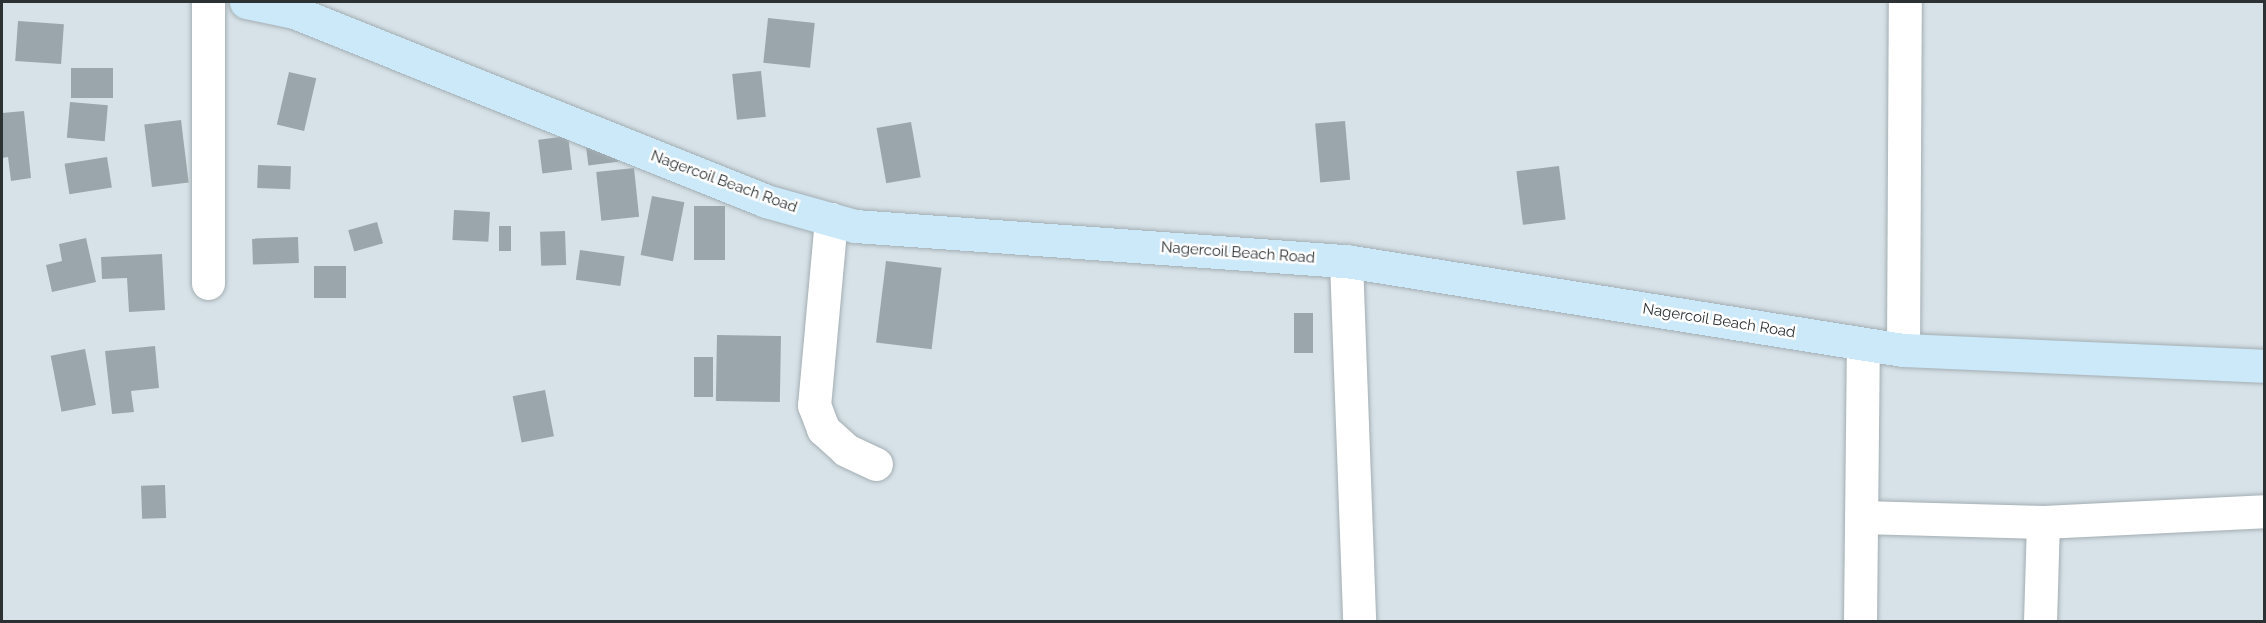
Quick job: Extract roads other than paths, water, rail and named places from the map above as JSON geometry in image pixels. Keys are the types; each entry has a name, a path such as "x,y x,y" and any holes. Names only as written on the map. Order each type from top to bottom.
{"main road":[{"name":"Nagercoil Beach Road","path":"246,2 294,12 766,201 855,226 1346,261 1903,350 2265,366"}],"street":[{"path":"208,2 208,283"},
{"path":"1903,350 1905,2"},
{"path":"831,219 814,405 823,429 846,450 876,464"},
{"path":"1346,261 1359,621"},
{"path":"1860,621 1863,345"},
{"path":"1861,517 2043,522 2265,511"},
{"path":"2040,621 2043,522"}]}
